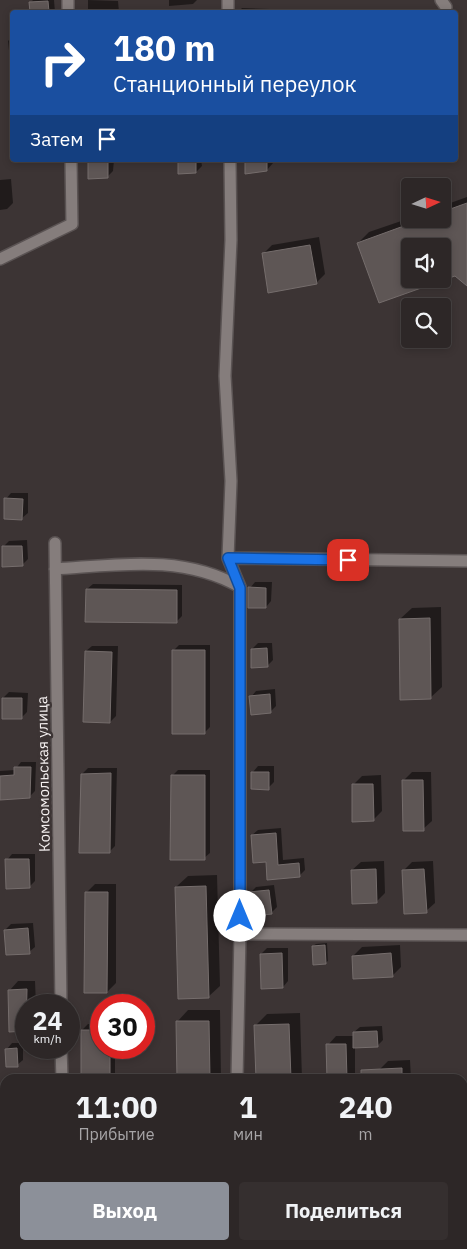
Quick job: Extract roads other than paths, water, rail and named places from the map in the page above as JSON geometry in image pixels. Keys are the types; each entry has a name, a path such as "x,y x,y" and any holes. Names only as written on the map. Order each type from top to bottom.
{"street":[{"path":"0,259 72,224 71,162"},
{"path":"230,162 225,376 231,481 228,558 240,588 240,934 237,1074"},
{"name":"Комсомольская улица","path":"55,544 61,994"},
{"path":"228,558 467,561"},
{"path":"55,569 145,564 178,565 204,571 240,588"},
{"path":"240,934 467,935"},
{"path":"62,1059 62,1074"}]}
